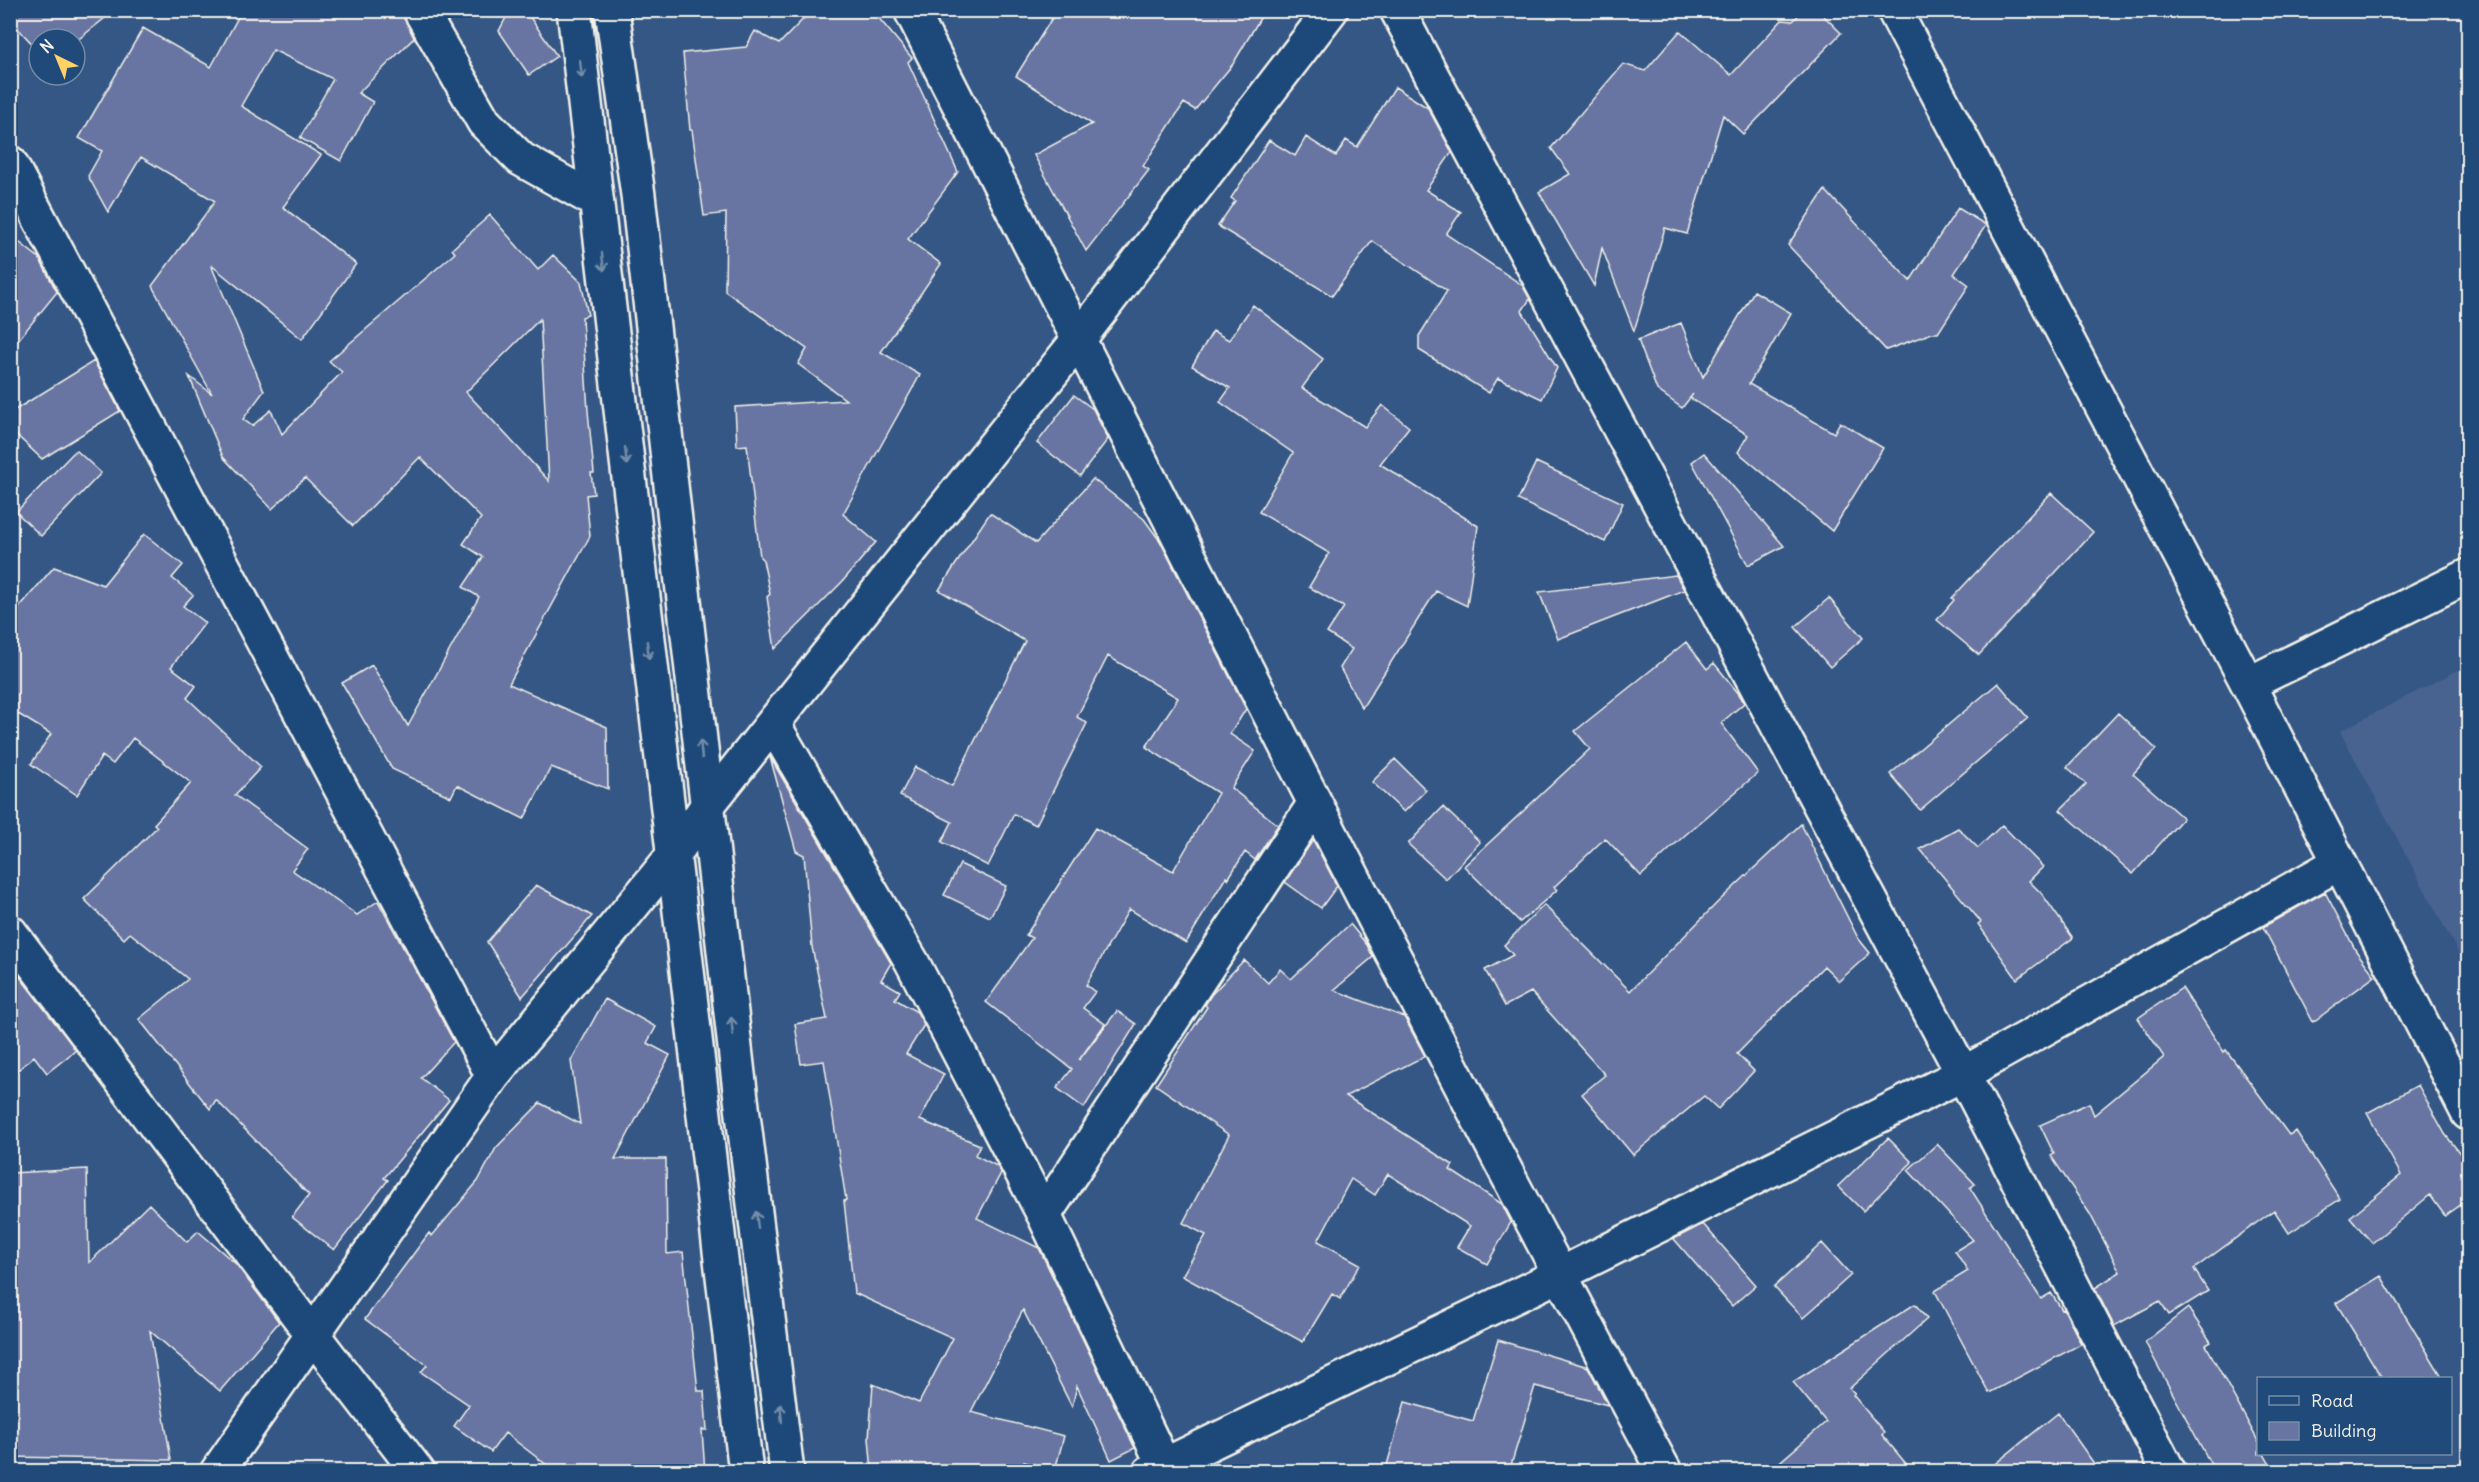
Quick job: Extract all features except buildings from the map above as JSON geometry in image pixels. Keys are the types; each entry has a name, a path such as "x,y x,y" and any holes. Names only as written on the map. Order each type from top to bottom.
{"street":[{"path":"420,10 484,122 521,159 596,201"},
{"path":"574,10 746,1472"},
{"path":"612,10 639,195 738,1074 787,1472"},
{"path":"911,10 1315,803 1559,1275 1665,1472"},
{"path":"217,1472 493,1076 673,856 707,806 1079,339 1331,10"},
{"path":"1397,10 1963,1074 2169,1472"},
{"path":"1894,10 2248,684 2469,1113"},
{"path":"10,163 493,1076"},
{"path":"2248,684 2469,576"},
{"path":"773,724 912,962 1044,1215 1160,1469 1559,1275 1963,1074 2339,863"},
{"path":"1044,1215 1315,803"},
{"path":"10,932 418,1472"}],"shaded area":[{"path":"2468,665 2468,971 2340,731"}]}
